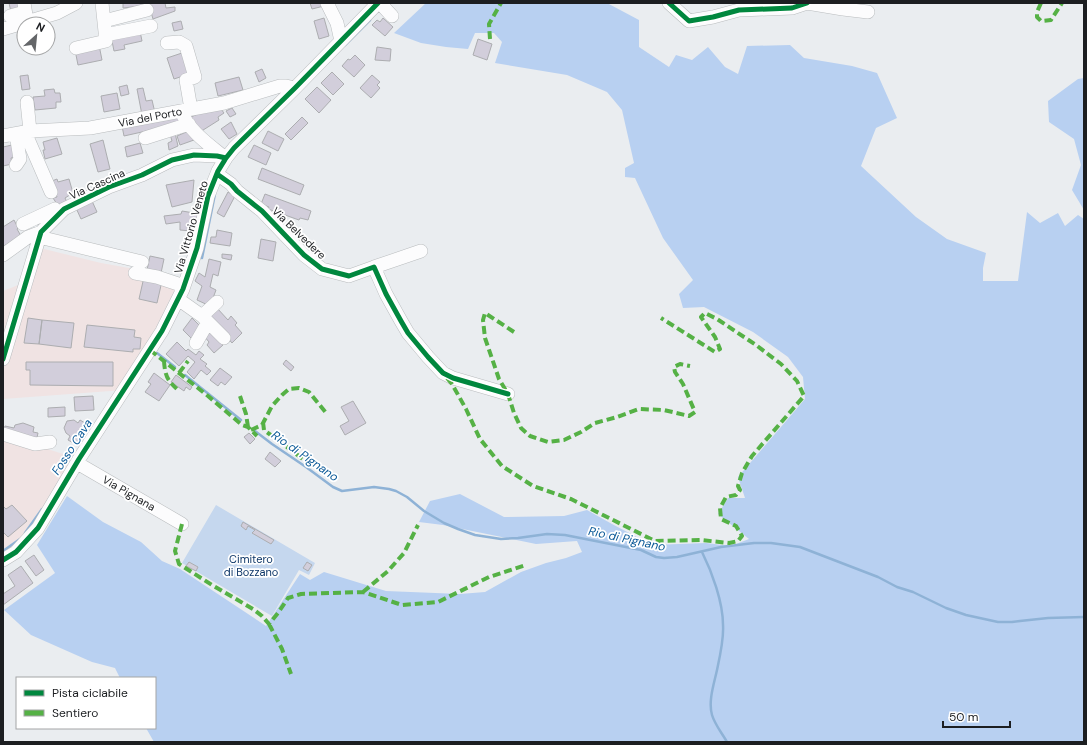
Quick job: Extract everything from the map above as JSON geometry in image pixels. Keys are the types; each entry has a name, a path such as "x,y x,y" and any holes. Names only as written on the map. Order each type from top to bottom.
{"street":[{"path":"10,16 25,12 58,13 76,3"},
{"path":"76,48 106,41 102,3"},
{"path":"327,3 337,23 341,41"},
{"path":"669,3 689,21 713,17 739,10 792,8 807,3 868,12"},
{"name":"Via Vittorio Veneto","path":"3,560 16,552 38,528 76,463 162,331 186,281 197,248 208,196 217,174 226,158 234,148 341,41 383,7"},
{"path":"104,21 147,10"},
{"path":"3,29 25,12"},
{"path":"105,35 151,26"},
{"path":"167,42 180,42 186,46 195,76 186,80 186,110 184,120 208,144 226,158"},
{"name":"Via del Porto","path":"18,133 90,134 186,110 224,103 280,86 295,88"},
{"path":"16,165 20,159 18,133 27,102"},
{"path":"145,138 189,124"},
{"path":"18,133 51,192"},
{"name":"Via Cascina","path":"3,359 40,235 64,209 109,187 142,175 172,160 194,155 226,158"},
{"name":"Via Belvedere","path":"217,174 262,211 304,254 322,269 349,276 421,251"},
{"path":"22,224 55,210 60,214"},
{"path":"3,255 28,237 40,235 142,262"},
{"path":"374,267 386,294 408,333 428,358 443,373 453,378 508,394"},
{"path":"135,273 186,281"},
{"path":"166,273 186,281"},
{"path":"178,299 205,319 224,338"},
{"path":"196,343 205,319 217,302"},
{"path":"3,434 34,444 50,442"},
{"name":"Via Pignana","path":"76,463 182,524"}],"shaded area":[{"path":"426,3 607,3 639,20 639,47 669,67 676,55 692,60 708,47 725,67 738,74 747,46 790,45 804,58 852,66 877,73 897,118 876,128 861,166 916,217 947,239 986,253 983,268 983,281 1018,281 1027,212 1040,223 1058,213 1065,226 1078,215 1084,219 1084,742 154,742 147,729 156,729 156,677 120,677 115,668 92,662 31,635 4,610 55,573 37,545 67,496 103,522 141,542 162,561 180,569 266,626 300,574 310,580 324,572 386,591 460,594 485,592 521,572 582,552 577,541 536,544 443,525 419,522 430,501 460,494 504,517 564,516 587,510 652,545 706,543 731,546 749,539 718,514 728,498 745,498 738,477 805,399 803,377 788,357 753,332 704,307 683,308 679,294 693,280 663,238 635,178 625,177 625,168 634,163 622,110 607,92 567,75 495,63 502,42 494,33 475,33 468,49 421,43 394,33"},
{"path":"1084,78 1084,210 1072,190 1081,165 1074,139 1049,122 1048,101 1078,79"},
{"path":"36,247 101,263 186,280 124,390 3,399 3,291 26,282"},
{"path":"3,435 79,459 38,528 3,560"}],"green space":[{"name":"Cimitero di Bozzano","path":"216,505 315,563 309,575 299,570 272,616 182,563"}],"building":[{"path":"9,3 22,3 19,11 11,12"},
{"path":"123,3 165,3 166,8 175,7 175,11 153,19 149,5 123,8"},
{"path":"310,3 324,3 324,6 312,9"},
{"path":"324,18 329,36 319,39 314,21"},
{"path":"383,18 393,27 385,36 372,25 377,20 380,22"},
{"path":"181,21 183,29 174,31 172,23"},
{"path":"140,31 142,41 124,45 125,49 114,51 111,36"},
{"path":"478,39 492,44 487,60 473,55"},
{"path":"99,45 102,60 78,65 75,50"},
{"path":"377,47 391,49 390,61 375,60"},
{"path":"185,52 192,73 174,79 167,58"},
{"path":"355,55 365,65 354,77 342,66 348,59 350,60"},
{"path":"262,69 266,78 259,82 255,72"},
{"path":"332,72 344,84 333,95 321,83"},
{"path":"28,75 30,89 22,90 20,76"},
{"path":"372,75 380,82 377,85 380,88 371,98 360,88"},
{"path":"239,77 243,90 218,96 215,83"},
{"path":"127,85 129,94 121,96 119,87"},
{"path":"317,87 331,100 319,113 305,99"},
{"path":"143,88 146,101 152,100 155,113 142,115 137,89"},
{"path":"54,89 55,93 60,93 61,102 56,102 56,108 35,110 33,97 45,96 44,90"},
{"path":"117,93 120,109 104,112 101,96"},
{"path":"211,108 221,109 224,113 218,117 219,120 200,132 191,117"},
{"path":"232,108 236,114 230,117 226,111"},
{"path":"179,114 182,123 124,136 122,126"},
{"path":"302,117 308,123 291,140 285,134"},
{"path":"231,122 237,134 229,139 221,129"},
{"path":"191,130 194,140 180,145 177,136"},
{"path":"268,131 284,139 278,151 262,143"},
{"path":"175,133 178,146 169,150 168,143 172,141 170,134"},
{"path":"57,138 62,154 45,159 43,142"},
{"path":"103,140 110,169 98,172 90,144"},
{"path":"140,143 143,153 127,157 125,147"},
{"path":"12,145 15,157 11,158 12,164 3,166 3,147"},
{"path":"254,145 271,153 266,165 248,157"},
{"path":"262,168 304,185 300,195 258,179"},
{"path":"57,179 58,182 69,179 73,193 65,198 67,202 59,207 53,198 57,197 52,181"},
{"path":"194,180 192,202 172,207 166,185"},
{"path":"228,192 235,196 224,217 217,213"},
{"path":"265,194 311,211 308,220 300,218 299,220 268,209 269,207 261,204"},
{"path":"92,201 97,212 81,219 76,208"},
{"path":"196,209 199,210 196,236 191,236 191,231 180,230 180,222 166,224 164,216 181,214 182,211 194,213"},
{"path":"14,220 21,236 4,246 3,227"},
{"path":"217,230 232,233 230,246 210,243 211,237 216,237"},
{"path":"261,239 276,242 273,261 258,258"},
{"path":"222,254 232,255 231,260 222,258"},
{"path":"150,256 164,259 161,273 147,270"},
{"path":"209,259 221,262 218,276 213,274 210,287 216,290 210,306 197,300 202,286 195,281 199,273 205,277"},
{"path":"144,277 162,281 157,303 139,299"},
{"path":"217,308 228,320 231,316 237,323 235,325 242,333 232,343 208,315"},
{"path":"28,318 42,320 39,344 24,343"},
{"path":"192,318 201,327 194,341 183,330"},
{"path":"42,320 74,323 71,348 39,344"},
{"path":"87,325 135,330 134,337 141,338 140,349 133,349 133,352 84,347"},
{"path":"210,331 223,345 214,353 207,345 209,342 204,336"},
{"path":"177,342 186,351 188,349 196,355 199,351 204,355 200,359 207,364 205,366 211,371 207,375 201,370 194,379 187,372 195,362 188,356 179,366 166,354"},
{"path":"286,360 294,367 291,371 283,364"},
{"path":"26,362 113,362 113,386 30,385 30,370 26,370"},
{"path":"220,368 232,377 225,385 221,382 218,386 210,380"},
{"path":"154,373 170,385 159,401 145,392 151,384 148,382"},
{"path":"176,375 192,387 190,390 186,387 184,391 171,382"},
{"path":"93,396 94,410 75,411 74,397"},
{"path":"353,401 366,423 345,435 340,426 349,421 341,407"},
{"path":"65,407 65,416 48,417 48,408"},
{"path":"74,420 78,423 80,420 90,426 77,445 68,440 70,436 66,433 64,428 67,421"},
{"path":"23,423 34,427 33,432 38,433 36,442 3,432 5,426 14,428 15,425"},
{"path":"249,433 255,439 250,444 244,437"},
{"path":"270,452 281,461 275,467 265,459"},
{"path":"12,505 27,521 8,537 4,533 3,534 3,506 6,509"},
{"path":"243,522 274,540 271,544 252,533 255,530 248,526 246,530 241,526"},
{"path":"34,555 44,570 36,576 25,561"},
{"path":"189,562 198,567 196,571 186,566"},
{"path":"307,562 312,565 308,571 303,568"},
{"path":"21,566 33,583 3,605 3,594 15,586 8,575"}],"waterway":[{"path":"345,45 370,20"},
{"path":"202,258 215,194"},
{"name":"Rio di Pignano","path":"157,353 175,367"},
{"name":"Rio di Pignano","path":"185,375 241,420"},
{"name":"Rio di Pignano","path":"255,431 333,487 342,491 374,487 396,491 444,523 475,535 501,539 547,534 565,535 641,550 656,557 664,558 677,557 721,547 754,543 771,543 800,547 878,577 897,587 913,592 946,608 966,615 998,622 1084,617"},
{"name":"Fosso Cava","path":"25,533 42,509"},
{"name":"Fosso Cava","path":"3,551 20,539"},
{"path":"702,552 716,587 723,616 722,642 712,692 711,710 713,719 727,742"}],"marked path":[{"path":"490,39 489,24 501,3"},
{"path":"1041,3 1037,12 1037,17 1041,21 1051,20 1062,3"},
{"path":"514,332 485,313 483,320 485,338 499,379 508,394 521,428 530,436 548,442 564,440 595,423 639,409 664,410 689,416 695,412 683,384 675,372 674,367 680,364 690,366"},
{"path":"447,378 466,409 480,439 502,466 533,486 571,499 655,541 701,540 729,543 738,541 742,536 736,526 721,519 720,508 726,497 736,495 740,490 738,486 742,473 752,456 804,396 797,381 781,364 717,319 705,313 701,317 715,337 720,349 715,352 661,318"},
{"path":"150,350 242,425 248,427 257,436"},
{"path":"164,361 165,371 168,378 179,391"},
{"path":"179,373 188,361"},
{"path":"251,430 262,425 272,406 289,389 299,388 309,392 327,414"},
{"path":"240,396 246,414 248,427"},
{"path":"263,422 264,430 307,462"},
{"path":"182,524 175,551 179,564 253,609 269,624 288,598 301,594 363,592 402,605 438,602 489,577 526,565"},
{"path":"363,592 388,571 404,553 418,525"},
{"path":"269,624 282,649 291,674"}],"cycle path":[{"path":"3,560 16,552 38,528 79,459 162,331 183,289 197,248 208,196 218,171 226,158 234,148 378,3"},
{"path":"669,3 689,21 713,17 739,10 792,8 807,3"},
{"path":"3,359 41,232 64,209 109,187 142,175 172,160 194,155 226,158"},
{"path":"217,174 262,211 304,255 322,269 349,276 374,267 386,294 408,333 443,373 453,378 508,394"}]}
